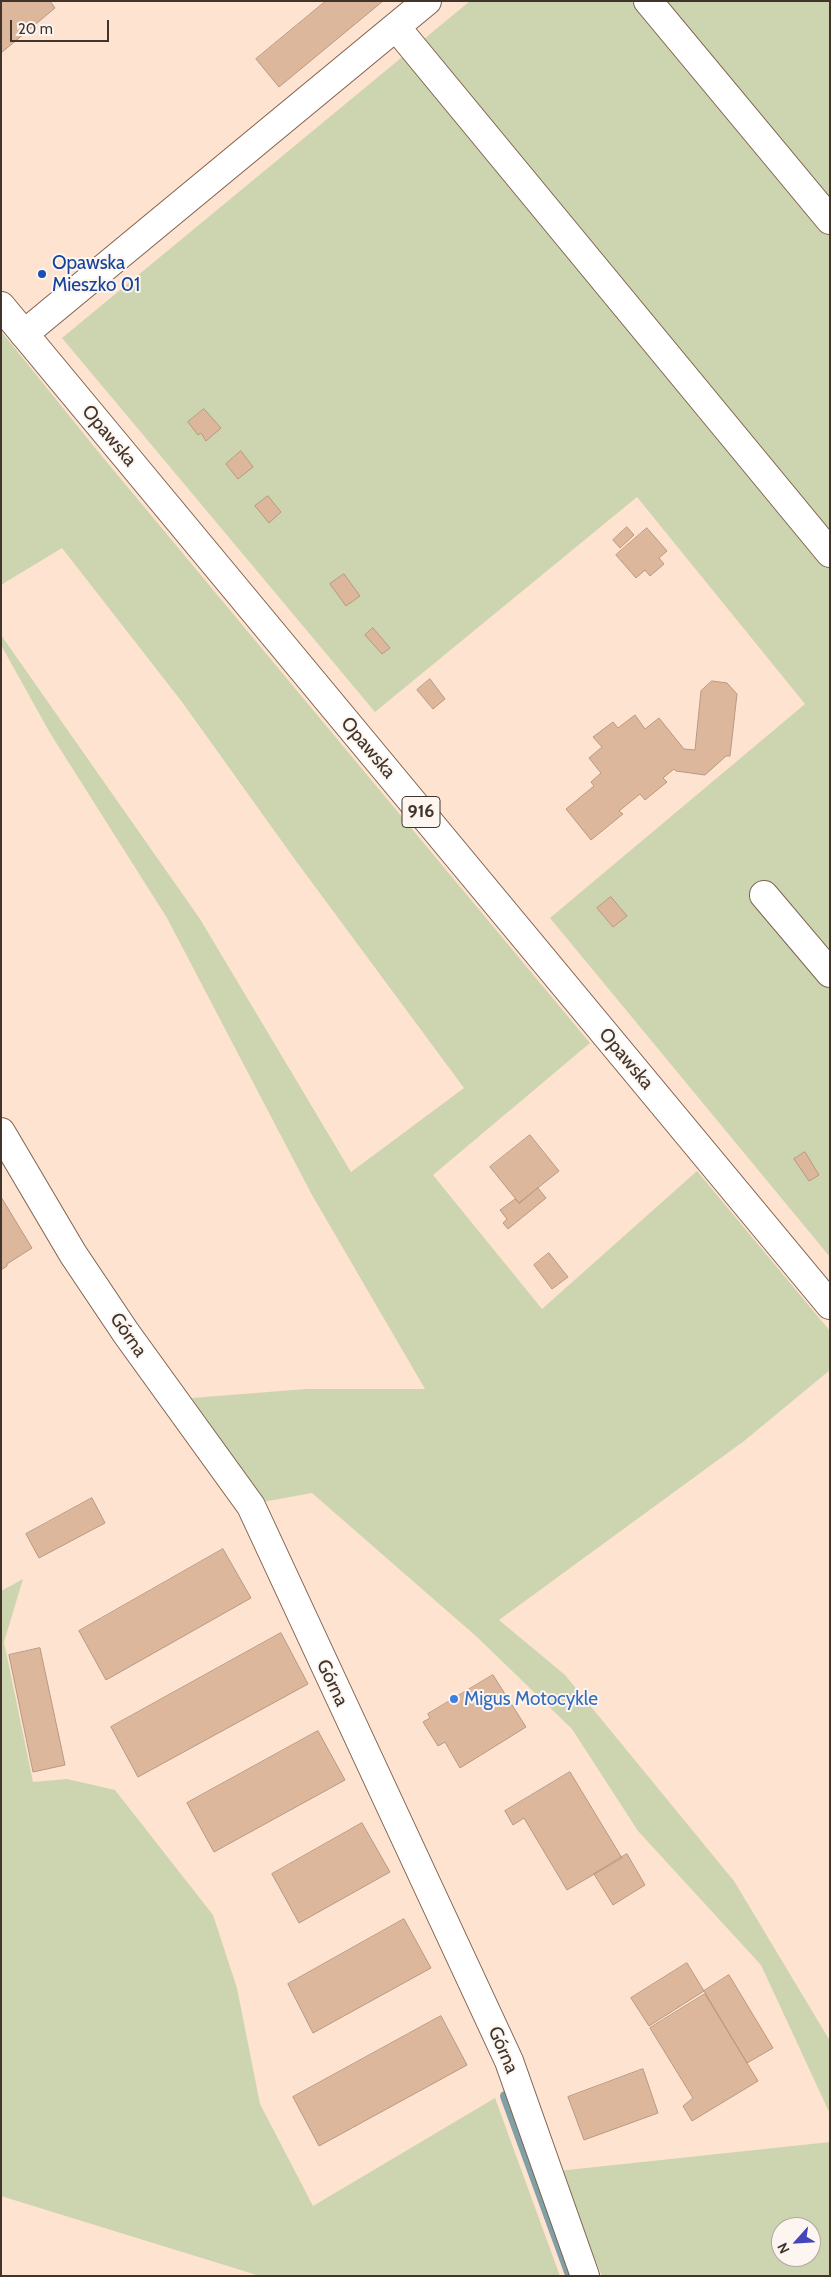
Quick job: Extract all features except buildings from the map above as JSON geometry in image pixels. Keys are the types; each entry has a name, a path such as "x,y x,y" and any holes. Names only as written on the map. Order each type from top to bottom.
{"main road":[{"path":"24,334 427,1"},
{"path":"648,1 830,220"},
{"path":"396,27 830,553"},
{"name":"Opawska","path":"1,306 830,1305"},
{"path":"764,895 830,973"},
{"name":"Górna","path":"1,1132 73,1254 126,1333 251,1506 509,2061 585,2276"}],"green space":[{"path":"470,1 830,1 830,1257 550,918 805,704 637,497 375,712 62,338"},
{"path":"1,331 96,449 590,1043 433,1175 542,1309 697,1171 830,1331 830,1370 744,1441 499,1620 565,1675 734,1881 830,2041 830,2114 761,1965 638,1831 572,1729 477,1637 312,1493 257,1503 192,1398 306,1389 425,1389 312,1195 167,918 50,733 1,645 1,635 200,919 351,1172 464,1088 296,861 182,702 62,548 1,585"},
{"path":"23,1579 4,1642 33,1782 67,1779 115,1790 213,1915 237,1988 260,2104 313,2206 495,2098 560,2276 260,2276 1,2196 1,1591"},
{"path":"830,2142 830,2276 602,2276 558,2171"}],"waterway":[{"path":"505,2096 569,2272"}],"place":[{"name":"Opawska Mieszko 01","path":"42,274"},
{"name":"Migus Motocykle","path":"454,1699"}]}
